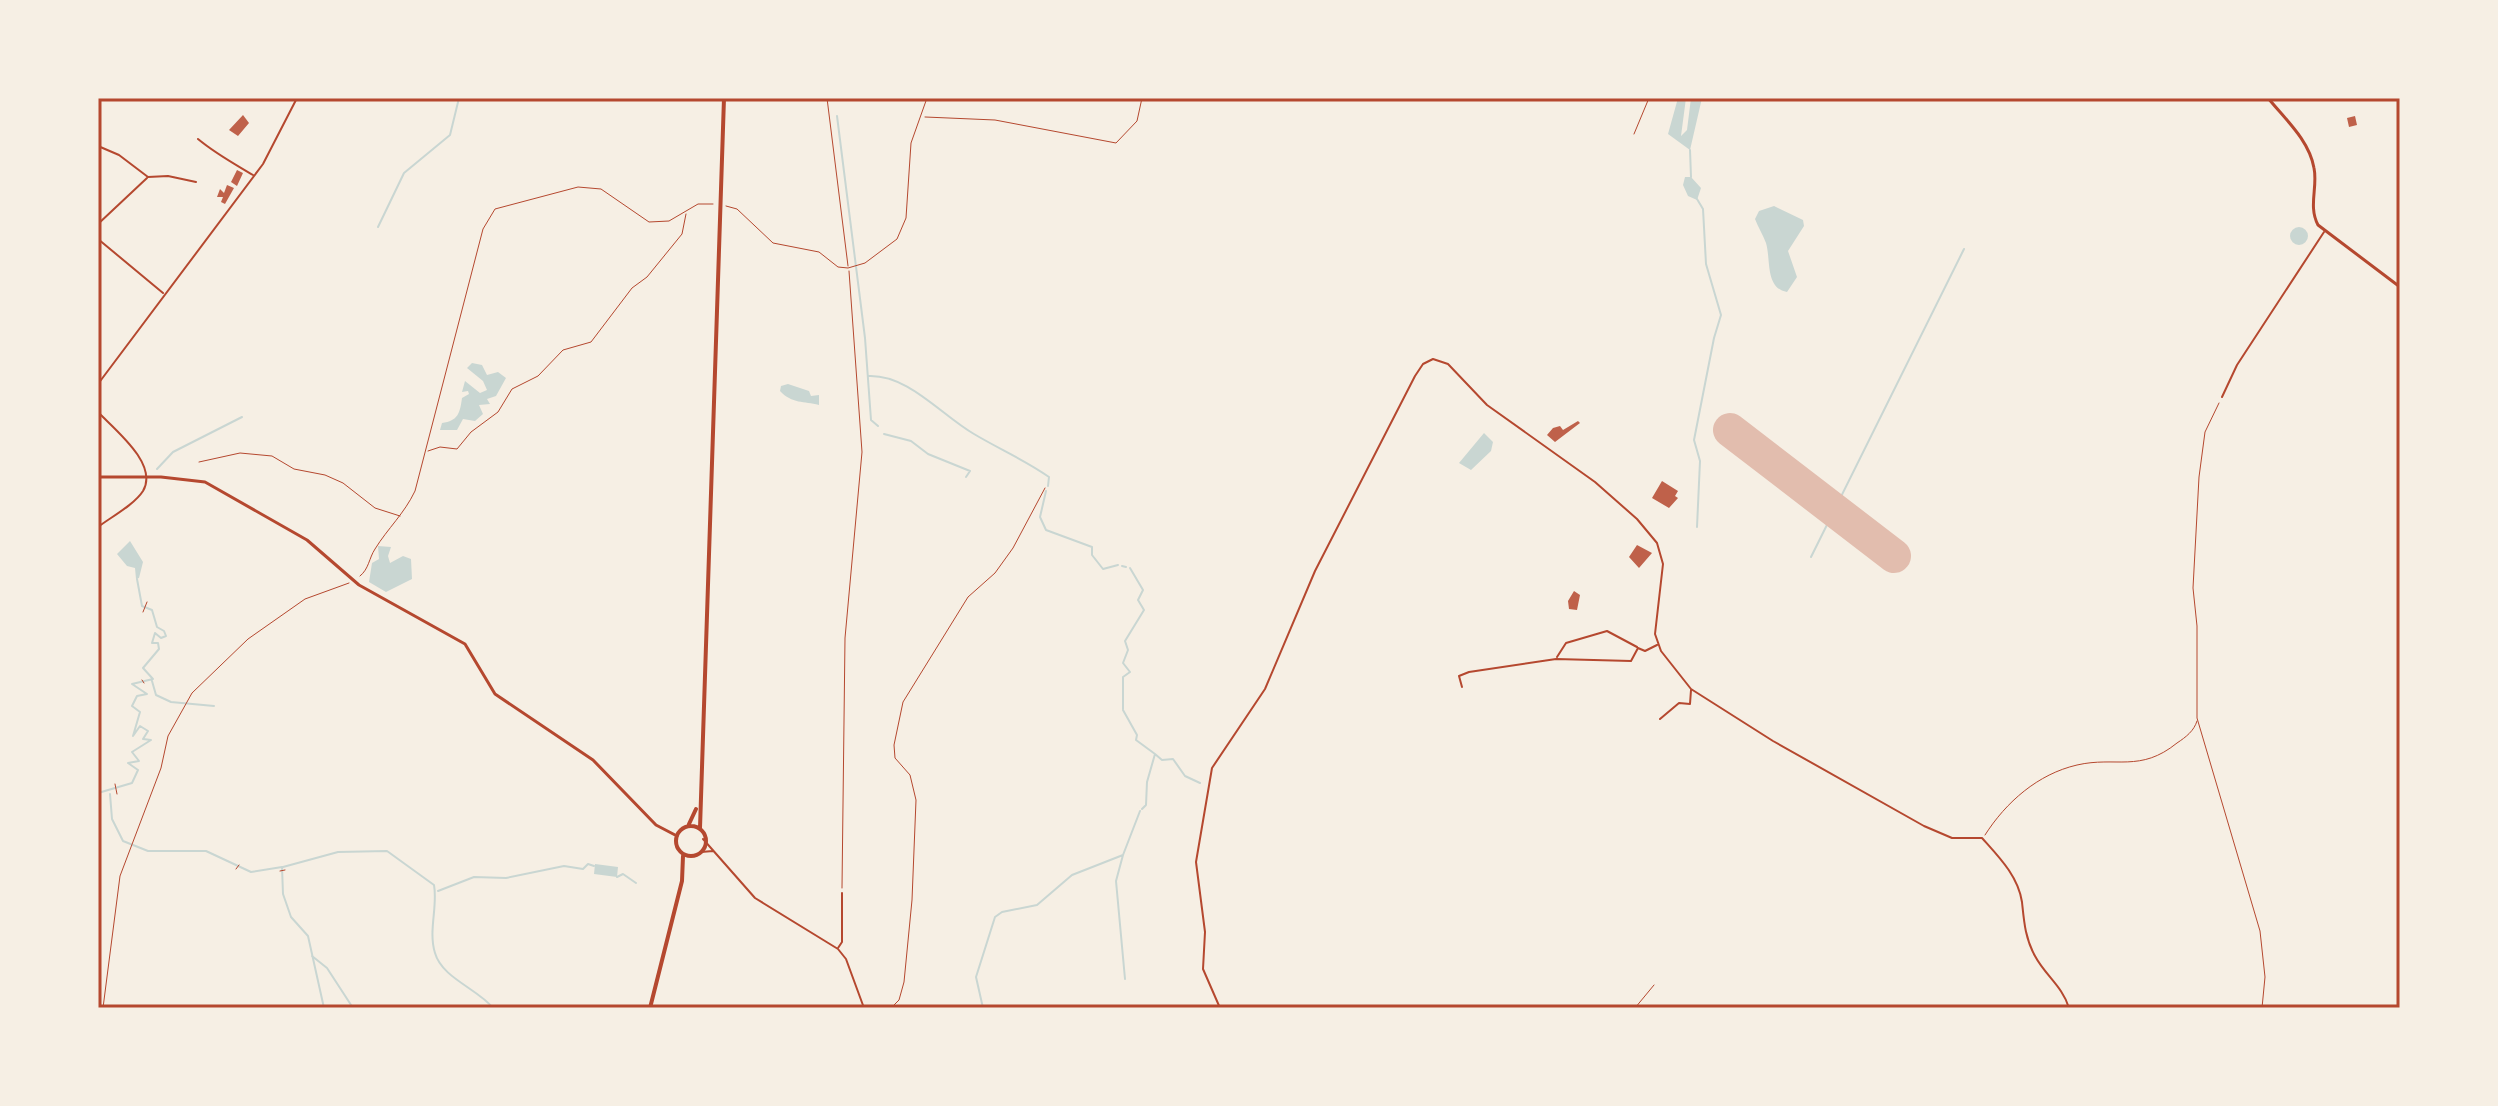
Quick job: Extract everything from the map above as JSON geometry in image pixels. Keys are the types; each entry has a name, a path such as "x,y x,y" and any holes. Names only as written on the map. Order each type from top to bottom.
{"main road":[{"path":"683,872 701,852 703,839 698,807 704,742 724,98"},
{"path":"650,1008 683,872 683,856 677,836 689,824 698,807"},
{"path":"689,824 700,828"},
{"path":"683,856 694,857"}],"street":[{"path":"98,384 254,176 296,98"},
{"path":"2268,98 2302,139 2311,157 2315,173 2313,212 2325,231 2400,287"},
{"path":"198,139 214,154 232,161 254,176"},
{"path":"98,146 119,155 148,177 168,176 196,182"},
{"path":"98,224 148,177"},
{"path":"2222,397 2237,365 2325,231"},
{"path":"98,239 164,294"},
{"path":"1220,1008 1203,969 1205,932 1196,862 1212,768 1265,689 1326,547 1415,376 1423,364 1433,359 1448,364 1487,405 1595,482 1637,519 1657,543 1663,564 1655,629 1658,644 1691,689 1773,741 1924,826 1952,838 1982,838 2009,868 2022,899 2022,920 2035,957 2066,996 2069,1008"},
{"path":"98,412 141,461 147,476 143,491 98,527"},
{"path":"98,477 196,479 219,486 307,540 353,579 465,644 495,694 515,704 593,760 656,825 677,836"},
{"path":"1556,659 1566,643 1603,632 1612,632 1645,651 1658,644"},
{"path":"1462,687 1459,676 1469,672 1556,659 1631,661 1638,648"},
{"path":"1660,719 1679,703 1690,704 1691,689"},
{"path":"703,839 755,898 838,949 846,959 864,1008"},
{"path":"701,852 714,851"},
{"path":"838,949 842,942 842,893"}],"lane":[{"path":"1634,134 1649,98"}],"path":[{"path":"827,98 859,367 862,463 845,638 842,893"},
{"path":"103,1008 120,876 161,768 168,736 192,693 259,631 305,599 344,587 366,570 374,550 402,516 415,491 483,229 495,209 578,187 601,189 649,222 669,221 698,204 720,204 737,209 773,243 819,252 832,263 848,268 873,258 897,239 906,218 911,143 927,98"},
{"path":"922,117 995,120 1116,143 1137,121 1142,98"},
{"path":"426,452 440,447 457,449 471,432 498,412 512,389 538,376 563,350 591,342 632,288 647,277 682,234 686,211"},
{"path":"2222,397 2205,432 2198,482 2193,576 2197,718 2260,931 2265,977 2262,1008"},
{"path":"199,462 240,453 272,456 294,469 325,475 343,483 375,508 402,516"},
{"path":"891,1008 899,1000 904,982 916,800 910,775 895,758 899,713 968,597 995,573 1013,548 1045,488"},
{"path":"143,612 147,602"},
{"path":"1982,838 2009,804 2030,787 2080,765 2132,764 2154,758 2190,733 2197,718"},
{"path":"115,784 117,794"},
{"path":"236,869 239,865"},
{"path":"280,871 285,870"},
{"path":"1635,1008 1654,985"}],"shaded area":[{"path":"1678,98 1686,98 1681,136 1687,130 1691,98 1702,98 1690,150 1668,134"},
{"path":"1685,177 1691,177 1701,188 1697,200 1688,196 1683,185"},
{"path":"1774,206 1803,220 1804,226 1788,251 1797,277 1787,292 1775,285 1772,279 1766,243 1755,219 1759,211"},
{"path":"2295,227 2303,227 2308,236 2306,243 2295,245 2290,240 2290,232"},
{"path":"472,363 482,365 487,375 498,372 506,378 496,396 487,399 490,404 479,405 483,414 475,421 463,419 457,430 440,430 442,423 457,415 462,398 469,394 468,391 462,392 465,381 480,393 487,390 483,381 467,368"},
{"path":"788,384 809,391 811,396 819,395 819,405 785,395 780,391 781,386"},
{"path":"1484,433 1493,442 1491,451 1471,470 1459,463"},
{"path":"130,541 143,562 136,579 135,568 127,566 117,554"},
{"path":"378,546 391,547 388,556 390,563 403,556 411,559 412,579 386,592 369,582 372,563 379,559"},
{"path":"595,864 618,867 617,877 594,874"}],"building":[{"path":"243,115 249,123 238,136 229,130"},
{"path":"2355,116 2357,125 2349,127 2347,118"},
{"path":"237,170 243,173 237,186 231,182"},
{"path":"227,185 234,188 225,204 221,202 223,197 217,197 220,189 224,193"},
{"path":"1578,421 1580,423 1555,442 1547,435 1553,428 1560,426 1563,430"},
{"path":"1662,481 1678,491 1675,496 1678,498 1669,508 1652,498"},
{"path":"1637,545 1652,553 1639,568 1629,557"},
{"path":"1574,591 1580,595 1577,610 1569,609 1568,601"}],"waterway":[{"path":"378,227 404,173 450,135 459,98"},
{"path":"837,116 865,338 871,420 878,426"},
{"path":"1690,150 1691,177"},
{"path":"1697,199 1703,209 1706,264 1721,315 1694,440 1700,461 1697,527"},
{"path":"1811,557 1964,249"},
{"path":"868,376 883,377 910,388 974,434 1049,477 1048,486"},
{"path":"157,469 173,452 242,417"},
{"path":"884,434 911,441 928,454 970,471 966,477"},
{"path":"1046,491 1040,517 1046,530 1092,547 1092,555 1103,569 1118,565"},
{"path":"1122,566 1126,567"},
{"path":"1123,709 1123,677 1130,672 1123,663 1128,650 1125,641 1144,610 1138,600 1143,590 1130,568"},
{"path":"98,793 132,783 138,770 128,763 139,761 132,752 151,740 143,739 148,731 140,726 133,736 140,712 132,706 137,696 147,694 132,684 153,679 143,668 159,649 158,643 152,643 155,633 161,638 166,636 157,627 152,610 142,606 137,579"},
{"path":"152,681 156,695 171,702 214,706"},
{"path":"1123,710 1137,735 1136,740 1155,754 1147,782 1146,805 1142,809"},
{"path":"1155,754 1162,760 1173,759 1185,776 1200,783"},
{"path":"110,794 112,819 123,841 148,851 206,851 251,872 282,867 283,894 291,917 308,936 324,1008"},
{"path":"983,1008 976,977 995,917 1002,912 1037,905 1072,875 1123,855 1140,811"},
{"path":"283,867 338,852 387,851 434,885 432,936 439,962 493,1008"},
{"path":"1123,855 1116,881 1125,979"},
{"path":"438,891 474,877 506,878 564,866 583,869 588,864 594,866"},
{"path":"617,877 623,874 636,883"},
{"path":"312,956 327,968 353,1008"}],"runway":[{"path":"1730,430 1894,556"}]}
